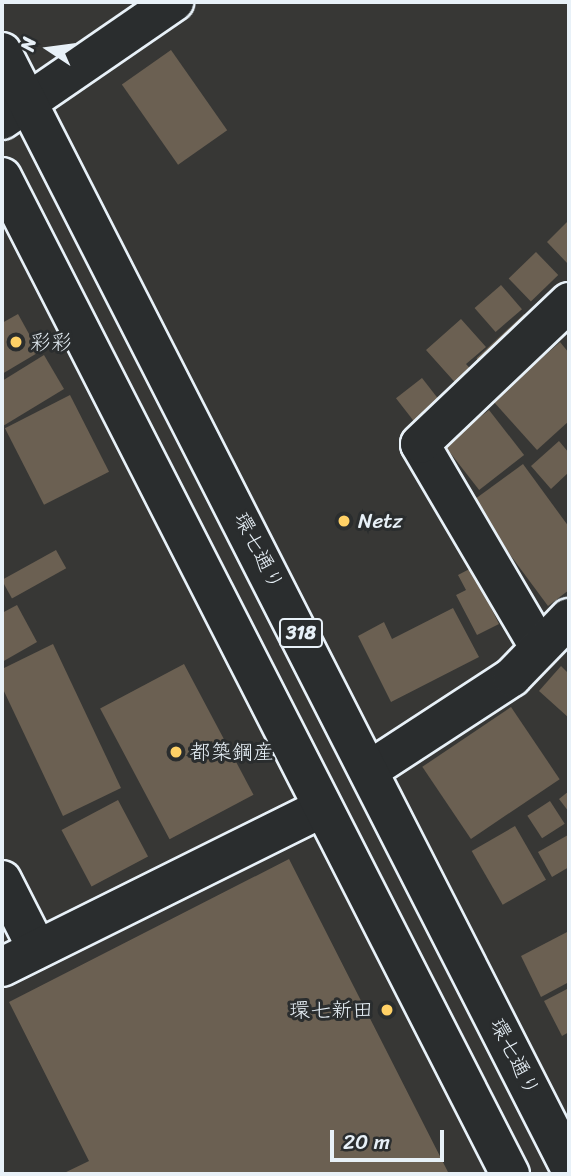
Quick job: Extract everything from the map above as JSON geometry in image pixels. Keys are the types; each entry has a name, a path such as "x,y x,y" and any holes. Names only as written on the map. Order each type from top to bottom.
{"main road":[{"path":"15,111 174,2"},
{"name":"環七通り","path":"2,52 15,111 370,769 569,1166"},
{"path":"2,177 510,1174"},
{"path":"539,647 421,444 569,302"},
{"path":"370,769 512,677 569,618"},
{"path":"2,967 322,808"},
{"path":"2,880 37,949"}],"building":[{"path":"171,50 227,130 178,165 122,84"},
{"path":"569,220 569,265 547,242"},
{"path":"536,252 558,275 531,301 509,278"},
{"path":"501,285 522,309 496,332 475,308"},
{"path":"18,314 39,352 2,374 2,323"},
{"path":"524,314 537,328 489,372 476,358"},
{"path":"461,319 486,347 466,364 476,375 460,388 426,350"},
{"path":"560,342 569,353 569,421 537,450 493,401"},
{"path":"44,355 64,389 3,426 2,381"},
{"path":"422,378 445,407 419,427 396,398"},
{"path":"70,395 109,472 44,505 5,428"},
{"path":"489,410 524,455 479,490 444,445"},
{"path":"559,441 569,453 569,472 551,489 531,466"},
{"path":"523,464 569,527 569,590 548,606 471,502"},
{"path":"56,550 66,568 12,598 2,580"},
{"path":"481,563 501,600 490,606 499,624 477,635 456,595 466,590 458,575"},
{"path":"17,605 37,642 2,662 2,613"},
{"path":"453,608 479,657 391,702 358,636 384,622 392,639"},
{"path":"53,644 121,788 63,816 2,687 2,669"},
{"name":"都築鋼産","path":"184,664 253,795 170,839 100,709"},
{"path":"561,666 569,674 569,718 539,691"},
{"path":"511,707 560,779 471,839 422,767"},
{"path":"569,791 569,812 559,799"},
{"path":"118,800 148,857 92,887 61,830"},
{"path":"550,801 565,824 542,838 527,816"},
{"path":"515,826 546,880 503,905 472,851"},
{"path":"568,835 569,867 552,877 538,852"},
{"path":"289,859 449,1174 62,1174 89,1161 9,1002"},
{"path":"569,931 569,982 541,997 521,956"},
{"path":"569,988 569,1032 562,1036 544,1001"}],"place":[{"name":"彩彩","path":"16,342"},
{"name":"Netz","path":"344,521"},
{"name":"都築鋼産","path":"176,752"},
{"name":"環七新田","path":"387,1010"}]}
